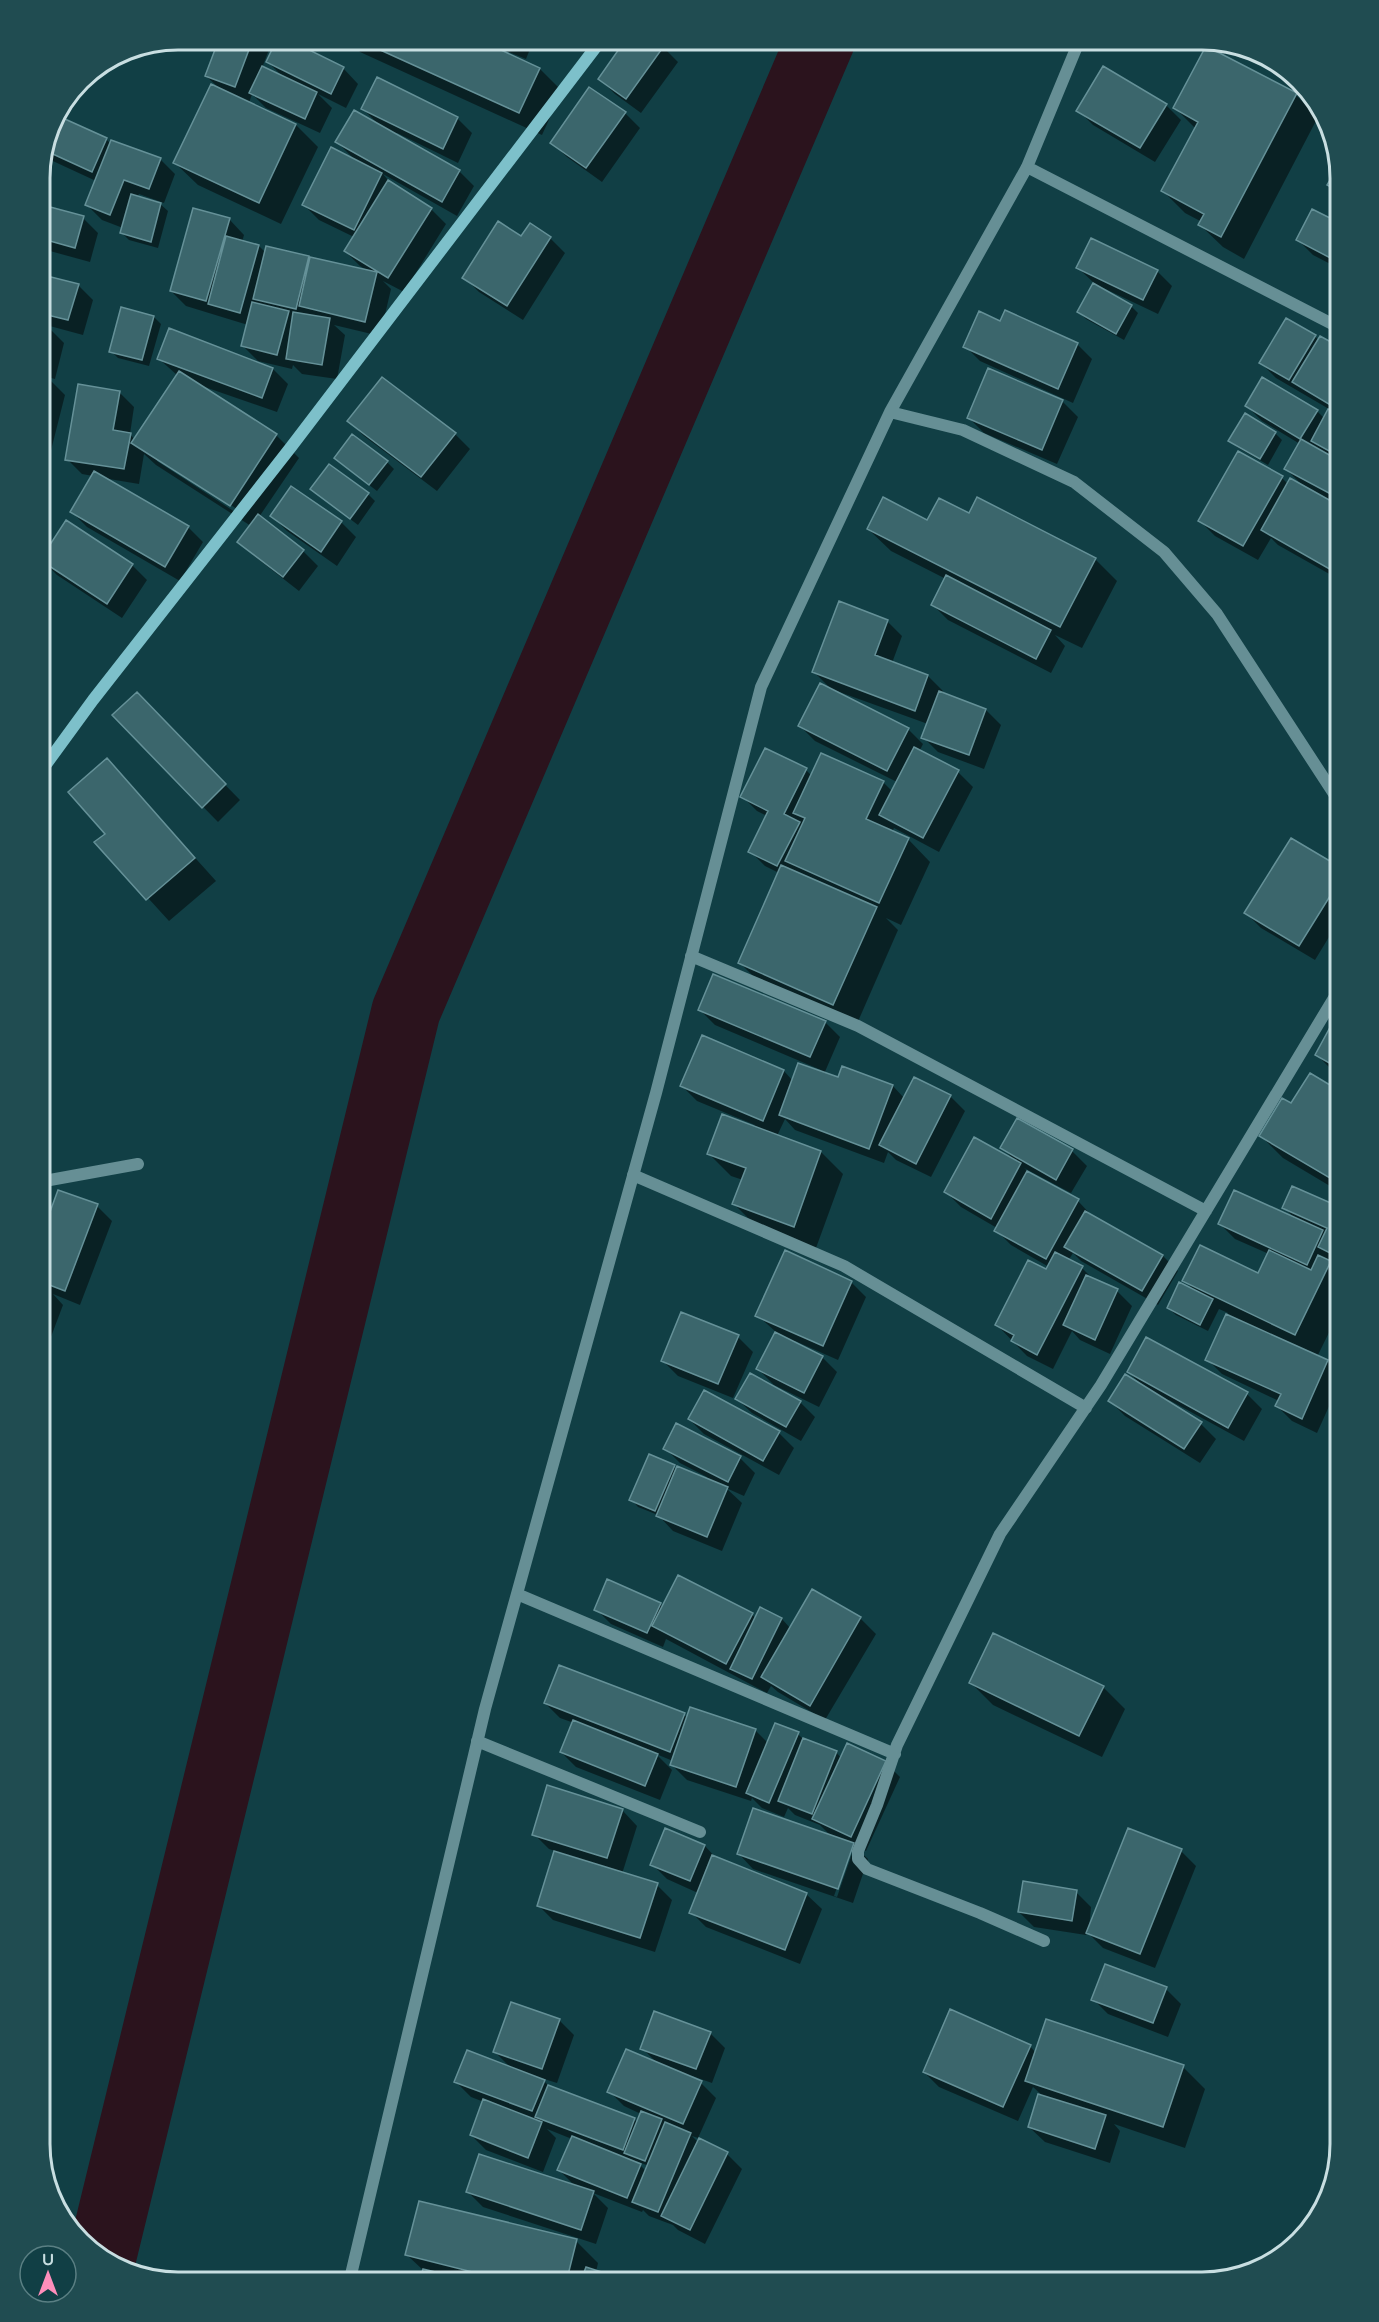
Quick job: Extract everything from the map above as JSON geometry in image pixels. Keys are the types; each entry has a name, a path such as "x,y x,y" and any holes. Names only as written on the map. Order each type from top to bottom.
{"street":[{"path":"50,759 594,50"},
{"path":"352,2272 477,1741 633,1175 761,687 890,412 1027,167 1075,50"},
{"path":"1027,167 1330,323"},
{"path":"890,412 963,430 1074,482 1164,552 1217,614 1330,788"},
{"path":"691,956 858,1026 1206,1211"},
{"path":"1044,1941 980,1913 867,1869 858,1859 858,1851 895,1754 1000,1534 1086,1408 1330,1005"},
{"path":"50,1180 138,1164"},
{"path":"633,1175 844,1266 1086,1408"},
{"path":"517,1594 895,1754"},
{"path":"477,1741 700,1832"}],"building":[{"path":"215,50 249,50 235,87 205,76"},
{"path":"272,50 309,50 344,67 331,94 266,62"},
{"path":"380,50 501,50 540,68 519,113"},
{"path":"618,50 661,50 626,99 598,79"},
{"path":"1204,50 1215,51 1297,93 1221,237 1198,225 1204,214 1161,191 1198,122 1173,108"},
{"path":"262,66 317,92 305,119 249,93"},
{"path":"1103,66 1167,104 1140,148 1076,111"},
{"path":"377,77 458,117 443,149 361,109"},
{"path":"211,84 296,124 259,203 173,163"},
{"path":"589,87 626,112 586,168 550,143"},
{"path":"354,110 460,170 442,202 335,142"},
{"path":"64,119 107,138 92,172 52,154"},
{"path":"111,140 161,158 149,189 124,180 110,215 85,205"},
{"path":"331,147 382,173 354,230 302,205"},
{"path":"388,180 432,208 388,278 344,251"},
{"path":"131,194 161,203 151,242 120,233"},
{"path":"50,207 84,216 75,248 50,241"},
{"path":"193,208 230,218 206,301 170,291"},
{"path":"1312,209 1330,218 1330,258 1296,240"},
{"path":"498,221 521,236 530,223 551,237 507,306 462,278"},
{"path":"226,236 259,245 240,313 208,304"},
{"path":"1091,238 1158,270 1143,300 1076,268"},
{"path":"266,246 309,256 296,309 253,299"},
{"path":"310,257 377,272 365,322 299,306"},
{"path":"50,277 79,284 68,320 50,316"},
{"path":"1093,283 1132,305 1116,334 1077,312"},
{"path":"252,302 289,311 277,355 241,346"},
{"path":"121,307 154,316 142,360 109,352"},
{"path":"1005,310 1078,343 1058,389 963,347 979,311 1000,321"},
{"path":"293,312 330,318 322,365 286,359"},
{"path":"1286,318 1316,335 1289,380 1259,363"},
{"path":"169,328 273,368 262,398 157,359"},
{"path":"1320,336 1330,342 1330,405 1292,382"},
{"path":"988,368 1063,400 1042,450 967,418"},
{"path":"179,371 277,434 230,506 131,443"},
{"path":"382,377 456,433 421,477 347,421"},
{"path":"1262,377 1318,410 1300,439 1245,406"},
{"path":"78,384 120,391 113,430 131,433 124,469 65,460"},
{"path":"1328,409 1330,410 1330,451 1311,441"},
{"path":"1245,413 1276,432 1260,459 1228,441"},
{"path":"352,434 388,461 369,485 334,458"},
{"path":"1301,439 1330,455 1330,494 1284,469"},
{"path":"1238,451 1283,476 1243,546 1198,521"},
{"path":"329,464 369,493 350,519 310,489"},
{"path":"94,471 189,526 165,567 70,512"},
{"path":"1290,478 1330,500 1330,569 1261,530"},
{"path":"291,486 342,521 321,552 270,516"},
{"path":"883,497 927,520 939,498 969,513 977,497 1096,558 1060,627 867,529"},
{"path":"258,514 304,550 283,577 237,542"},
{"path":"66,520 133,564 107,604 50,567 50,545"},
{"path":"946,575 1051,630 1036,659 931,605"},
{"path":"839,601 888,620 875,655 928,675 915,711 812,672"},
{"path":"820,683 909,728 887,771 798,726"},
{"path":"939,691 986,709 969,755 921,738"},
{"path":"137,692 226,784 202,808 112,715"},
{"path":"914,747 959,770 923,838 879,815"},
{"path":"765,748 807,768 784,814 800,822 777,866 748,852 768,811 740,797"},
{"path":"821,753 884,781 866,819 909,838 879,903 785,861 805,818 793,813"},
{"path":"107,758 195,858 146,900 94,842 105,834 68,792"},
{"path":"1291,838 1330,861 1330,896 1299,946 1244,913"},
{"path":"781,865 877,907 833,1005 738,963"},
{"path":"713,974 826,1021 810,1057 698,1010"},
{"path":"1330,1027 1330,1063 1315,1055"},
{"path":"702,1035 784,1070 763,1121 680,1086"},
{"path":"798,1063 838,1077 842,1066 893,1085 869,1149 779,1115"},
{"path":"1310,1073 1330,1085 1330,1178 1259,1136 1282,1098 1291,1103"},
{"path":"914,1077 951,1095 916,1164 879,1145"},
{"path":"722,1114 821,1151 794,1227 732,1204 746,1168 707,1154"},
{"path":"1017,1118 1073,1149 1056,1180 1000,1148"},
{"path":"974,1137 1021,1163 991,1219 944,1192"},
{"path":"1027,1171 1079,1199 1046,1259 994,1231"},
{"path":"1292,1186 1330,1203 1330,1253 1318,1247 1327,1228 1282,1208"},
{"path":"58,1190 98,1204 65,1291 50,1285 50,1212"},
{"path":"1234,1190 1323,1230 1307,1265 1218,1224"},
{"path":"1085,1211 1163,1255 1142,1291 1064,1247"},
{"path":"1200,1245 1258,1273 1269,1250 1311,1270 1318,1255 1330,1261 1295,1335 1182,1281"},
{"path":"785,1250 852,1281 823,1346 755,1316"},
{"path":"1055,1252 1083,1266 1037,1355 1011,1341 1014,1335 995,1325 1028,1260 1046,1269"},
{"path":"1086,1275 1118,1289 1095,1340 1063,1325"},
{"path":"1179,1282 1213,1299 1200,1325 1167,1308"},
{"path":"681,1312 739,1335 718,1384 661,1361"},
{"path":"1226,1314 1328,1360 1302,1419 1275,1406 1281,1394 1205,1360"},
{"path":"775,1332 823,1356 804,1393 756,1369"},
{"path":"1146,1337 1248,1392 1228,1428 1127,1372"},
{"path":"750,1373 801,1401 786,1427 735,1399"},
{"path":"1125,1374 1202,1422 1184,1449 1108,1401"},
{"path":"704,1390 780,1431 763,1461 688,1419"},
{"path":"676,1423 741,1456 728,1482 663,1449"},
{"path":"649,1454 675,1465 655,1511 629,1500"},
{"path":"677,1466 728,1487 707,1537 656,1516"},
{"path":"678,1575 753,1613 726,1664 652,1626"},
{"path":"607,1579 661,1603 647,1633 594,1610"},
{"path":"812,1589 861,1617 810,1706 761,1677"},
{"path":"760,1607 782,1618 752,1679 730,1669"},
{"path":"993,1633 1104,1686 1079,1736 969,1683"},
{"path":"559,1665 685,1713 670,1752 544,1703"},
{"path":"690,1707 756,1729 736,1787 670,1765"},
{"path":"573,1720 658,1754 645,1786 560,1752"},
{"path":"775,1723 799,1732 769,1803 746,1793"},
{"path":"803,1738 837,1751 812,1814 778,1801"},
{"path":"847,1743 886,1761 851,1837 812,1819"},
{"path":"547,1785 623,1809 607,1858 532,1835"},
{"path":"753,1808 854,1843 838,1889 737,1854"},
{"path":"665,1828 705,1845 690,1881 650,1865"},
{"path":"1128,1828 1182,1849 1140,1954 1086,1933"},
{"path":"554,1851 658,1883 640,1938 537,1906"},
{"path":"712,1855 807,1893 785,1950 689,1913"},
{"path":"1023,1881 1077,1890 1072,1921 1018,1912"},
{"path":"1105,1964 1167,1987 1153,2023 1091,2000"},
{"path":"511,2002 560,2019 542,2069 493,2052"},
{"path":"950,2009 1031,2045 1003,2107 923,2072"},
{"path":"654,2011 711,2032 696,2069 640,2049"},
{"path":"1046,2019 1184,2065 1163,2127 1025,2081"},
{"path":"626,2049 702,2081 683,2124 607,2092"},
{"path":"467,2050 545,2080 532,2111 454,2082"},
{"path":"548,2085 635,2118 623,2150 535,2117"},
{"path":"1038,2094 1106,2115 1095,2149 1028,2127"},
{"path":"483,2099 542,2122 528,2158 470,2135"},
{"path":"641,2111 662,2119 645,2161 624,2153"},
{"path":"665,2122 691,2133 658,2212 632,2202"},
{"path":"572,2136 641,2164 627,2198 557,2170"},
{"path":"699,2138 728,2152 690,2230 661,2216"},
{"path":"479,2154 594,2191 581,2230 466,2192"},
{"path":"419,2201 577,2239 569,2272 472,2272 405,2255"},
{"path":"586,2267 602,2272 584,2272"}],"waterway":[{"path":"104,2249 406,1011 816,50"}]}
